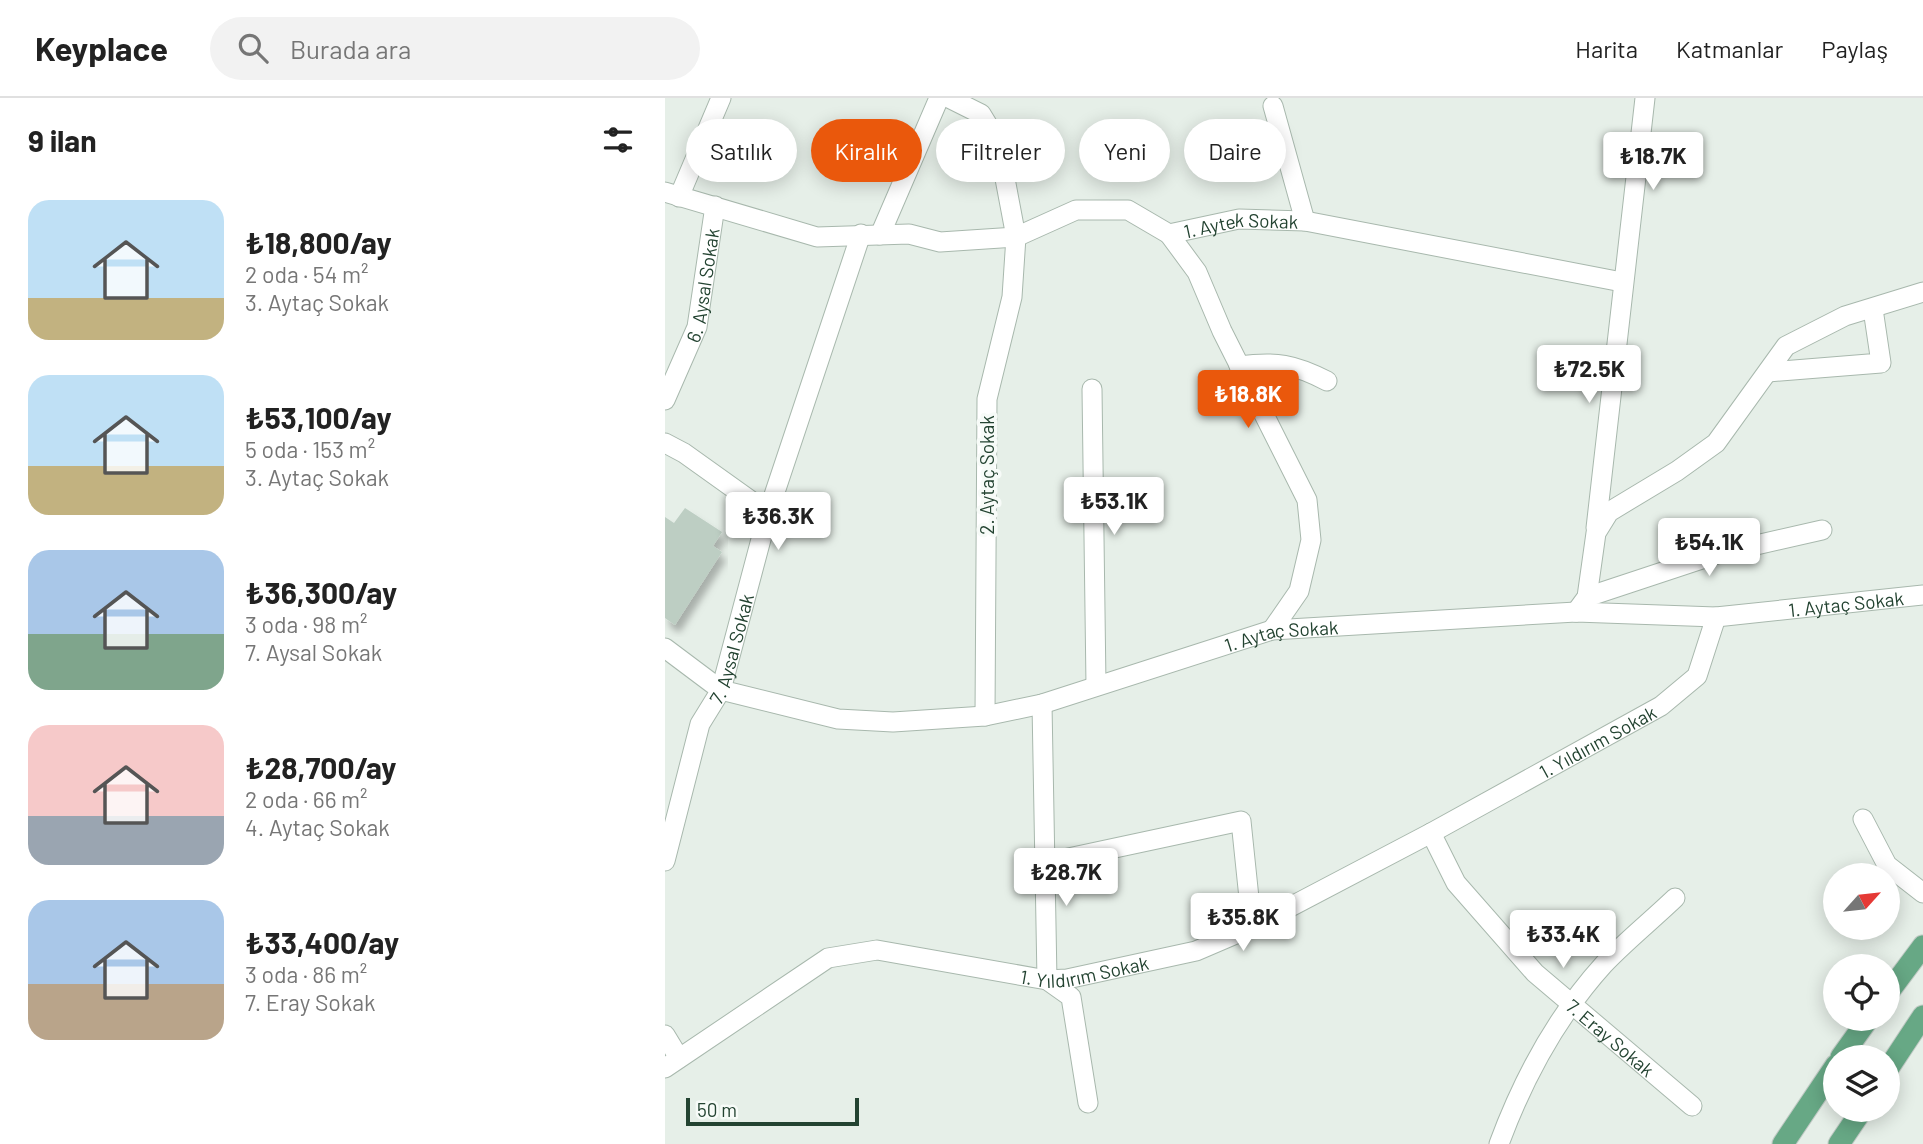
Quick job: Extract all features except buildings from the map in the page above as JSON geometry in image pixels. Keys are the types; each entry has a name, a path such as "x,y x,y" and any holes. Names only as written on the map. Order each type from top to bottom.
{"main road":[{"path":"1900,977 1923,946"},
{"path":"1900,1051 1923,1016"},
{"path":"1783,1144 1823,1084"},
{"path":"1839,1144 1854,1122"}],"street":[{"path":"672,194 721,98"},
{"name":"7. Aysal Sokak","path":"665,861 700,724 720,690 768,513 871,234 939,98"},
{"name":"2. Aytaç Sokak","path":"949,98 981,114 1000,152 1016,237 1012,297 987,399 985,716"},
{"path":"1582,605 1595,533 1645,98"},
{"path":"1273,106 1305,221"},
{"name":"1. Aytek Sokak","path":"672,194 817,237 909,234 940,242 1016,237 1076,210 1128,210 1169,234 1239,219 1305,221 1622,282"},
{"name":"6. Aysal Sokak","path":"665,400 697,327 715,206"},
{"path":"1169,234 1198,272 1239,366 1307,500 1311,540 1299,591 1272,630"},
{"path":"1595,533 1609,512 1716,443 1786,346 1845,316 1923,292"},
{"path":"1768,372 1881,363 1873,309"},
{"path":"1239,366 1273,362 1303,369 1327,381"},
{"path":"1092,389 1096,685"},
{"path":"665,443 684,453 768,513"},
{"path":"1582,605 1717,554 1822,530"},
{"name":"1. Aytaç Sokak","path":"665,648 720,690 838,719 893,722 985,716 1042,704 1272,630 1582,605 1716,617 1923,596"},
{"name":"1. Yıldırım Sokak","path":"672,1063 828,958 877,950 1047,981 1140,965 1196,951 1252,927 1431,833 1661,706 1697,676 1716,617"},
{"path":"1042,704 1047,981 1071,997 1088,1103"},
{"path":"1863,819 1887,865 1923,892"},
{"path":"1045,863 1241,821 1252,927"},
{"name":"7. Eray Sokak","path":"1431,833 1456,883 1535,973 1692,1106"},
{"path":"1499,1144 1518,1091 1572,1002 1605,963 1675,898"},
{"path":"665,1035 672,1063"}]}
